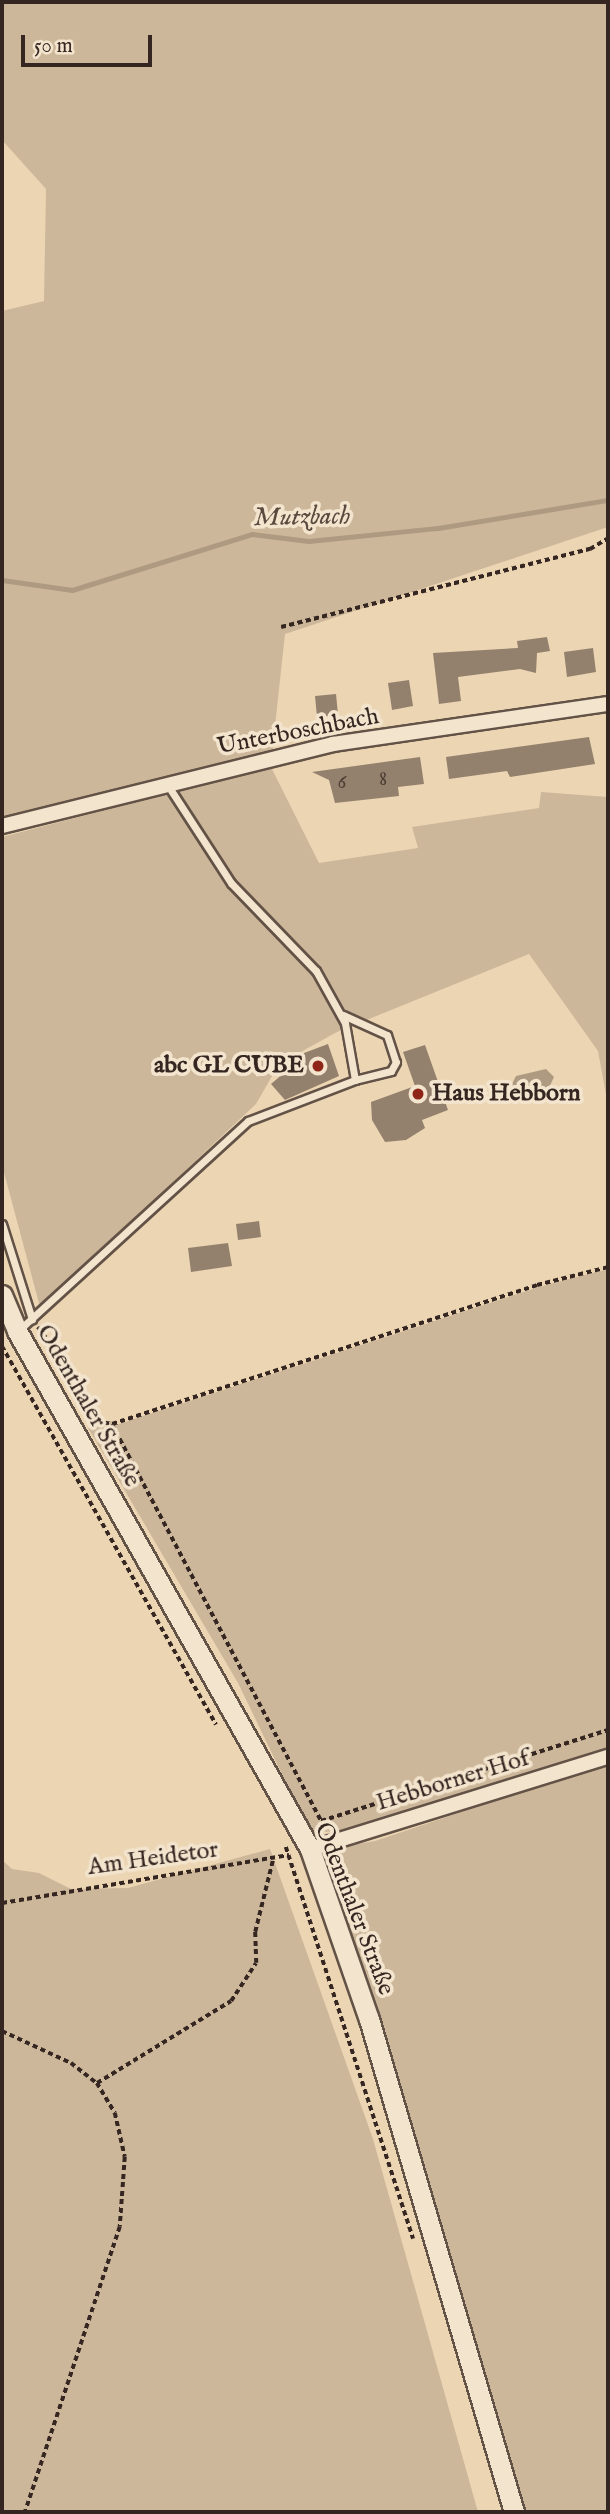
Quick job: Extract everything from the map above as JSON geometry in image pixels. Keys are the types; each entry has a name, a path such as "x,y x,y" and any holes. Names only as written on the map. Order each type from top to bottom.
{"main road":[{"name":"Odenthaler Straße","path":"2,1295 25,1325 310,1849 369,2019 514,2512"}],"street":[{"name":"Unterboschbach","path":"2,826 332,744 608,704"},
{"name":"Hebborner Hof","path":"310,1849 608,1757"}],"lane":[{"path":"167,784 231,883 316,971 339,1012 355,1080"},
{"path":"2,1224 25,1325 248,1121 355,1080 391,1070 396,1062 393,1049 379,1029 349,1021 339,1012"}],"path":[{"path":"281,627 590,549 608,538"},
{"path":"25,1325 57,1352 86,1408 96,1421 111,1424 537,1285 608,1267"},
{"path":"2,1346 220,1731"},
{"path":"111,1424 321,1821 608,1730"},
{"path":"282,1837 414,2244"},
{"name":"Am Heidetor","path":"2,1903 273,1859 310,1849"},
{"path":"97,2083 231,2001 256,1963 255,1932 273,1859"},
{"path":"2,2031 71,2063 97,2083 116,2113 125,2157 120,2227 25,2512"}],"shaded area":[{"path":"2,2 608,2 608,527 285,634 271,763 2,824 2,311 44,301 46,189 2,140"},
{"path":"271,767 319,863 418,848 412,827 539,808 541,792 608,797 608,1105 598,1051 529,954 337,1032 279,1064 256,1104 40,1307 2,1165 2,837"},
{"path":"546,1069 554,1077 548,1090 526,1104 511,1101 510,1088 516,1076"},
{"path":"608,1269 608,1749 349,1831 314,1832 306,1824 238,1683 88,1428 111,1421 116,1425 539,1287"},
{"path":"608,1763 608,2512 524,2512 328,1864 335,1851 346,1846 375,1841"},
{"path":"270,1849 373,2139 478,2512 2,2512 2,1860 12,1869 39,1873 71,1889 128,1888"}],"building":[{"path":"547,637 550,651 537,653 536,673 520,669 458,677 461,701 439,704 433,653 518,648 517,641"},
{"path":"593,648 596,672 567,677 564,652"},
{"path":"409,680 413,706 392,710 388,683"},
{"path":"336,694 338,715 317,717 315,696"},
{"path":"589,737 595,764 510,777 507,771 449,779 446,757"},
{"path":"420,757 424,784 398,787 399,796 335,803 329,780 312,772"},
{"path":"328,1044 339,1076 285,1100 271,1084 298,1061 296,1056"},
{"name":"Haus Hebborn","path":"425,1045 448,1110 422,1120 425,1128 406,1140 385,1142 372,1120 371,1102 415,1086 403,1052"},
{"path":"259,1221 261,1237 238,1240 236,1224"},
{"path":"228,1243 232,1266 191,1272 188,1248"}],"waterway":[{"name":"Mutzbach","path":"2,580 72,590 252,534 309,541 438,528 608,500"}],"place":[{"name":"abc GL CUBE","path":"318,1066"},
{"name":"Haus Hebborn","path":"418,1094"}]}
